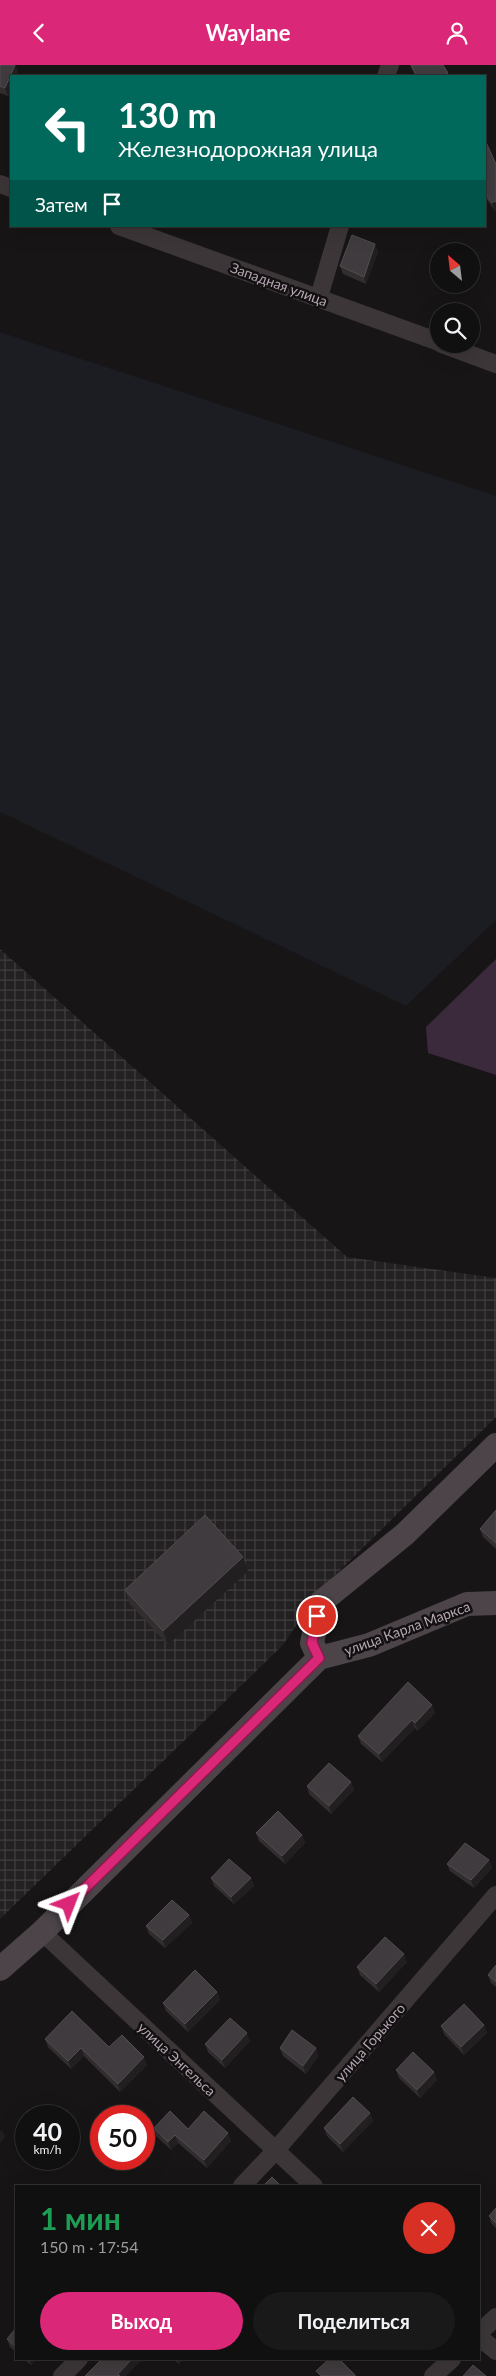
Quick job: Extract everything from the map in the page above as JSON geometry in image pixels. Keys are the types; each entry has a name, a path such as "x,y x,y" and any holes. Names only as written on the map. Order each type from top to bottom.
{"main road":[{"path":"0,1969 42,1932 319,1658 312,1643 320,1603 405,1534 496,1445"},
{"name":"улица Карла Маркса","path":"319,1658 368,1645 467,1604 496,1603"}],"street":[{"name":"Западная улица","path":"123,227 319,297 430,339"},
{"path":"319,297 340,227"},
{"name":"Западная улица","path":"467,353 496,364"},
{"name":"улица Горького","path":"243,2185 276,2151 496,1895"},
{"name":"улица Энгельса","path":"42,1932 313,2185"},
{"path":"480,2334 496,2317"},
{"path":"480,2336 496,2351"},
{"path":"62,2376 78,2360"},
{"path":"433,2376 451,2360"}],"shaded area":[{"path":"0,332 496,496 496,920 406,1006 0,812"},
{"path":"0,949 347,1257 496,1278 496,1417 323,1587 282,1646 0,1919"},
{"path":"496,959 496,1075 428,1053 426,1027"}],"building":[{"path":"0,65 15,65 5,88 0,86"},
{"path":"411,65 443,65 448,73 444,75 416,75"},
{"path":"486,142 496,164 496,202 492,203 486,194"},
{"path":"352,235 375,244 364,277 340,266"},
{"path":"496,1510 496,1543 480,1529"},
{"path":"205,1515 243,1557 163,1631 125,1590"},
{"path":"408,1682 432,1705 415,1723 412,1720 379,1754 358,1736"},
{"path":"329,1763 351,1782 329,1806 307,1786"},
{"path":"278,1811 302,1835 282,1856 256,1833"},
{"path":"465,1843 489,1860 471,1880 447,1864"},
{"path":"229,1859 251,1878 231,1897 211,1878"},
{"path":"172,1900 189,1915 163,1940 146,1926"},
{"path":"385,1937 404,1954 376,1984 357,1967"},
{"path":"496,1965 496,1982 488,1975"},
{"path":"195,1970 217,1992 185,2024 163,2003"},
{"path":"464,2004 484,2025 461,2047 441,2026"},
{"path":"72,2011 109,2047 122,2035 144,2057 118,2084 81,2048 68,2061 45,2039"},
{"path":"230,2018 247,2033 222,2060 205,2044"},
{"path":"292,2030 316,2048 303,2066 280,2048"},
{"path":"413,2052 434,2072 417,2090 396,2070"},
{"path":"353,2097 370,2113 340,2144 324,2128"},
{"path":"170,2111 188,2129 204,2111 228,2133 204,2160 175,2135 168,2142 155,2127"},
{"path":"272,2177 280,2185 264,2185"},
{"path":"496,2208 496,2223 489,2216"},
{"path":"15,2329 15,2346 7,2339"},
{"path":"101,2360 131,2360 118,2374 120,2376 85,2376"},
{"path":"328,2360 340,2360 355,2376 321,2376 316,2371"},
{"path":"473,2365 486,2376 463,2376"}],"route":[{"path":"69,1904 319,1658 312,1643 317,1616"}]}
